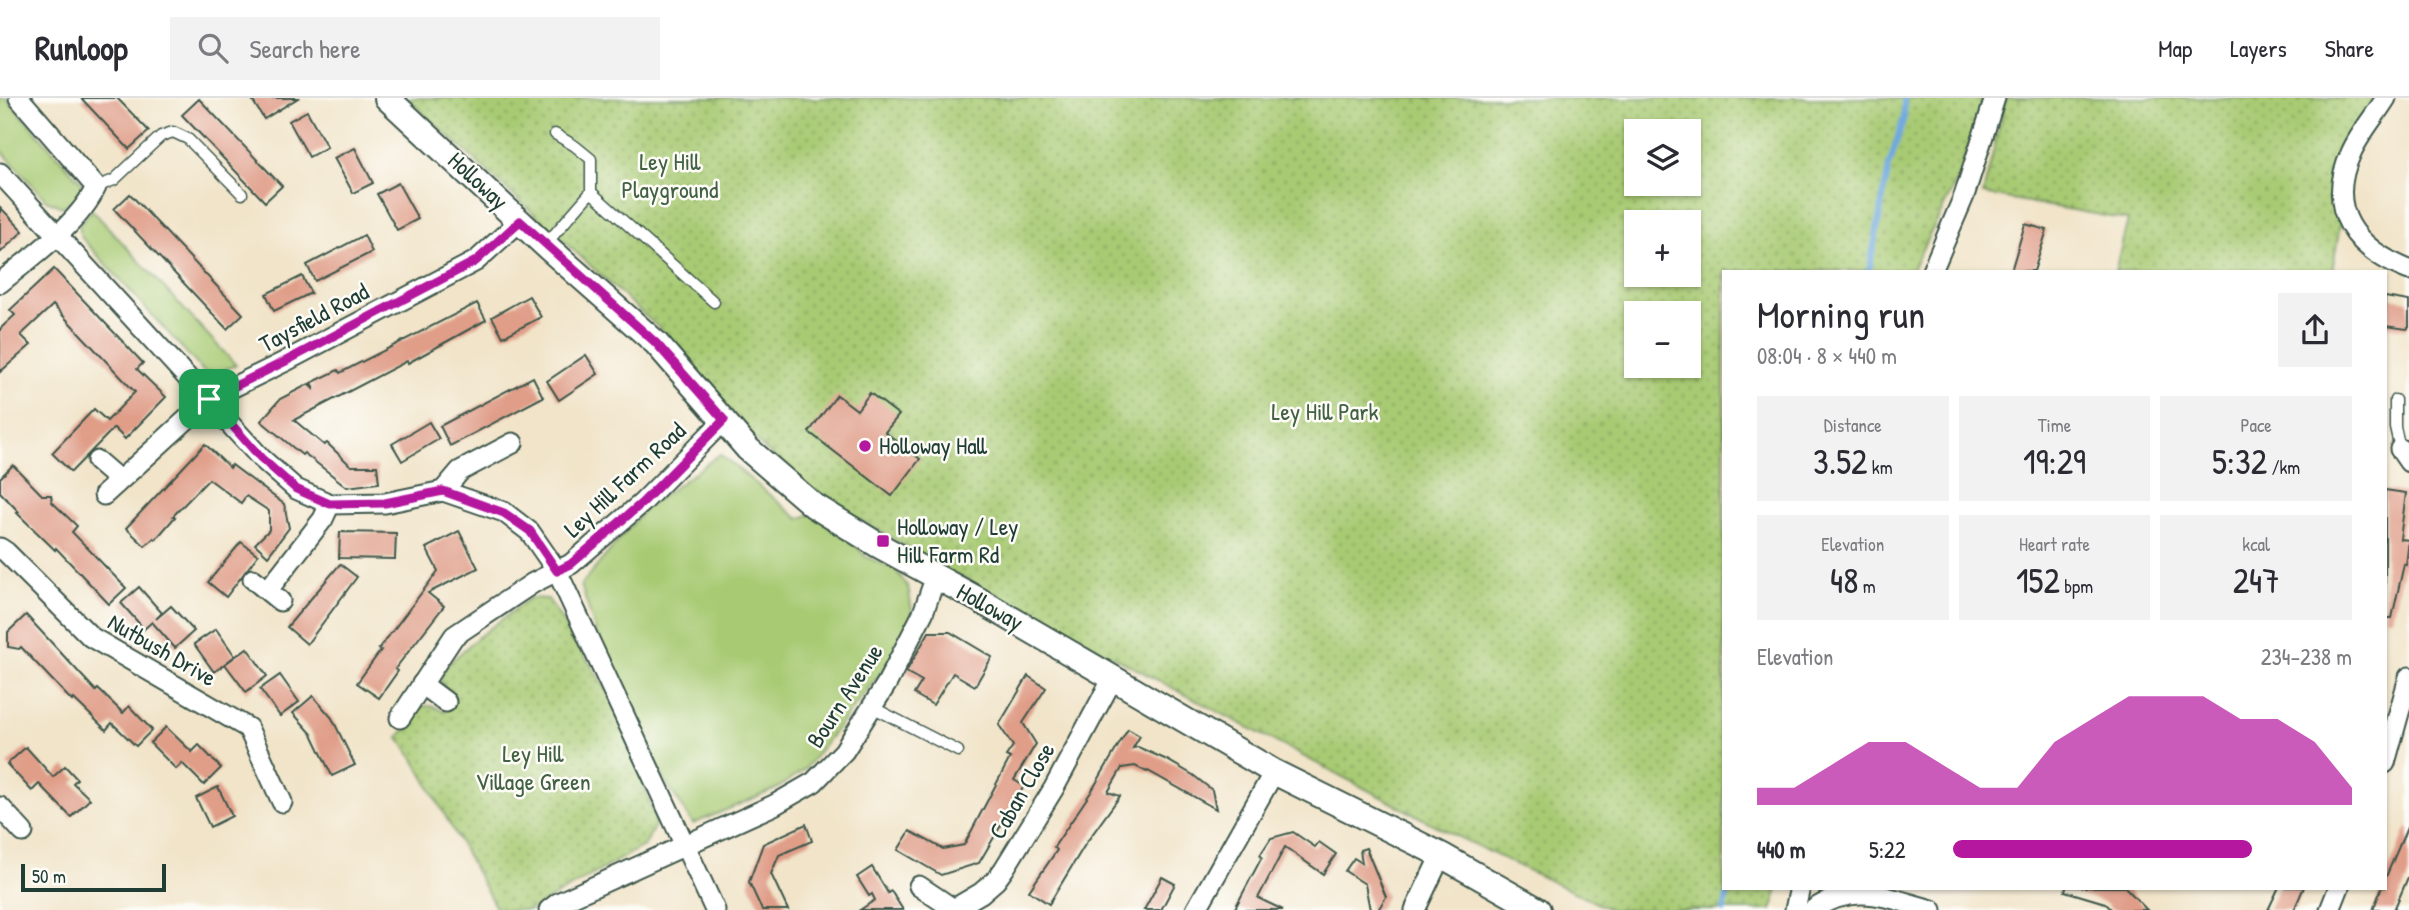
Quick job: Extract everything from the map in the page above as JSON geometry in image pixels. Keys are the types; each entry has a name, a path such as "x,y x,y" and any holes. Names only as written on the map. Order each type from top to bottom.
{"street":[{"path":"0,283 57,234 90,201 96,187 19,98"},
{"name":"Holloway","path":"387,98 545,245 656,343 748,449 813,505 1274,772 1441,855 1538,910"},
{"path":"1932,270 1964,196 1995,98"},
{"path":"2386,98 2351,151 2342,178 2343,212 2356,236 2377,254 2409,270"},
{"path":"0,173 261,458 296,489 330,504 385,503 443,491 504,513 530,531 557,571 715,910"},
{"name":"Taysfield Road","path":"104,495 209,399 476,261 520,221"},
{"name":"Ley Hill Farm Road","path":"400,718 454,636 503,602 571,564 642,503 724,420"},
{"path":"443,491 460,471 513,443"},
{"path":"97,461 119,480"},
{"path":"267,590 323,519 330,504"},
{"name":"Nutbush Drive","path":"0,548 91,637 248,728 282,802"},
{"name":"Bourn Avenue","path":"549,910 558,903 774,805 814,782 844,751 887,683 923,613 936,576"},
{"path":"2387,758 2404,712 2409,677"},
{"name":"Caban Close","path":"919,886 952,909 981,893 996,880 1054,788 1113,678"},
{"path":"422,684 446,702"},
{"path":"1196,910 1274,772"},
{"path":"0,807 23,832"},
{"path":"1415,910 1441,855"},
{"path":"1795,910 1799,890"},
{"path":"1813,910 1843,895 1870,890 1932,910"},
{"path":"2330,910 2338,890"}],"lane":[{"path":"96,187 114,180 161,136 173,132 188,139 242,194"},
{"path":"545,245 591,192 591,159 555,134"},
{"path":"591,192 714,302"},
{"path":"2395,400 2395,427 2405,456"},
{"path":"872,707 958,751"}],"green space":[{"path":"0,98 6,98 81,182 82,190 74,200 62,207 46,200 0,149"},
{"name":"Ley Hill Park","path":"407,98 1983,98 1959,177 1912,270 1722,270 1722,890 1778,890 1771,910 1611,910 1446,831 938,565 817,495 748,434 663,332"},
{"path":"2006,98 2379,98 2336,176 2335,214 2341,220 2332,270 2115,270 2128,220 1983,194"},
{"path":"92,210 236,365 214,374 204,372 81,237 79,225"},
{"path":"720,454 799,519 821,510 866,557 895,569 908,587 915,629 805,769 778,788 693,824 621,712 581,585 645,509"},
{"name":"Ley Hill Village Green","path":"530,598 548,599 621,712 656,823 645,845 530,910 497,910 414,759 398,737 410,725 415,710 423,706 433,706 444,712 455,699 440,682 445,667 477,638"}],"building":[{"path":"81,98 117,98 149,131 129,149"},
{"path":"251,98 298,98 264,119"},
{"path":"199,99 282,186 265,202 182,115"},
{"path":"307,111 327,147 309,157 289,121"},
{"path":"355,148 373,183 353,193 334,158"},
{"path":"398,183 418,219 397,230 377,194"},
{"path":"130,194 243,314 227,329 114,209"},
{"path":"0,207 23,231 0,253"},
{"path":"2025,224 2047,230 2034,270 2011,270"},
{"path":"364,235 372,252 315,281 307,265"},
{"path":"54,269 143,363 137,369 166,397 125,439 114,428 71,472 52,453 94,409 107,421 135,392 53,305 21,335 31,345 0,372 0,329 15,315 10,310"},
{"path":"302,276 311,293 274,311 266,294"},
{"path":"529,296 541,317 503,337 492,317"},
{"path":"2387,297 2409,301 2407,329 2387,326"},
{"path":"477,303 486,320 408,363 407,361 294,420 324,445 327,443 351,466 377,466 379,483 347,487 261,421 280,399 309,384 314,390 311,383 338,370 340,373"},
{"path":"586,355 598,374 559,400 547,381"},
{"path":"533,377 543,397 450,446 440,426"},
{"name":"Holloway Hall","path":"870,393 899,415 885,432 920,459 892,496 809,432 837,395 857,410"},
{"path":"429,422 439,439 402,461 392,444"},
{"path":"205,444 230,468 232,465 284,504 289,528 268,556 255,544 269,530 269,511 246,496 241,503 209,479 173,516 175,517 156,539 145,546 126,528"},
{"path":"13,465 42,495 51,495 52,502 77,526 72,532 126,588 109,604 56,548 55,550 17,513 19,512 0,492 0,478"},
{"path":"2387,490 2406,493 2400,539 2409,540 2406,565 2404,564 2392,618 2387,618"},
{"path":"459,531 478,568 428,593 444,606 395,669 398,671 379,698 357,683 438,571 426,548"},
{"path":"340,532 396,533 395,559 339,558"},
{"path":"241,542 258,555 226,597 208,582"},
{"path":"340,564 357,577 307,644 287,627"},
{"path":"139,587 162,613 156,619 171,606 194,631 175,648 152,622 144,629 121,603"},
{"path":"26,615 96,691 98,689 123,713 129,706 152,730 136,746 112,723 106,730 74,699 72,701 21,647 8,647 8,632"},
{"path":"216,629 235,656 214,672 194,644"},
{"path":"929,632 950,632 992,657 975,686 953,673 933,705 914,694 922,681 906,672"},
{"path":"247,648 267,676 246,692 225,664"},
{"path":"280,675 299,702 280,716 260,689"},
{"path":"1028,676 1046,688 1023,723 1036,744 1014,780 1024,786 979,863 941,875 898,850 910,831 943,849 964,845 1010,758 1006,756 1013,746 999,725"},
{"path":"313,696 332,718 355,765 332,776 312,734 293,713"},
{"path":"166,727 192,752 199,745 221,768 204,785 182,763 176,769 150,743"},
{"path":"1128,729 1140,736 1133,748 1138,747 1167,760 1212,790 1216,809 1148,771 1135,766 1122,768 1108,792 1120,796 1086,843 1049,904 1029,891 1057,850 1054,847 1091,792"},
{"path":"26,747 53,777 65,766 77,779 73,783 90,799 71,817 39,784 32,791 7,764"},
{"path":"218,787 232,816 210,827 196,798"},
{"path":"2409,823 2409,875 2394,910 2373,910 2381,890 2387,890 2387,874"},
{"path":"806,824 812,841 779,855 771,874 788,910 762,910 749,882 763,844"},
{"path":"1293,832 1315,847 1319,842 1336,854 1323,874 1285,847 1258,898 1283,910 1234,910 1271,838"},
{"path":"1366,848 1386,897 1378,910 1370,910 1365,884 1345,871 1354,858 1362,863 1360,850"},
{"path":"872,867 888,893 891,891 903,910 860,910 875,900 872,894 869,896 857,877"},
{"path":"1162,877 1175,884 1161,910 1144,910"},
{"path":"2128,890 2147,910 2112,910 2105,903 2065,891"},
{"path":"2278,890 2303,890 2294,910 2268,910"}],"waterway":[{"path":"1869,270 1889,166 1904,117 1904,98"},
{"path":"1724,910 1728,890"}],"place":[{"name":"Holloway Hall","path":"865,446"},
{"name":"Holloway / Ley Hill Farm Rd","path":"883,541"}],"route":[{"path":"520,221 656,343 724,420 642,503 571,564 557,571 530,531 504,513 443,491 385,503 330,504 296,489 261,458 209,399 476,261 520,221"}],"park label":[{"name":"Ley Hill Playground","path":"670,176"}]}
